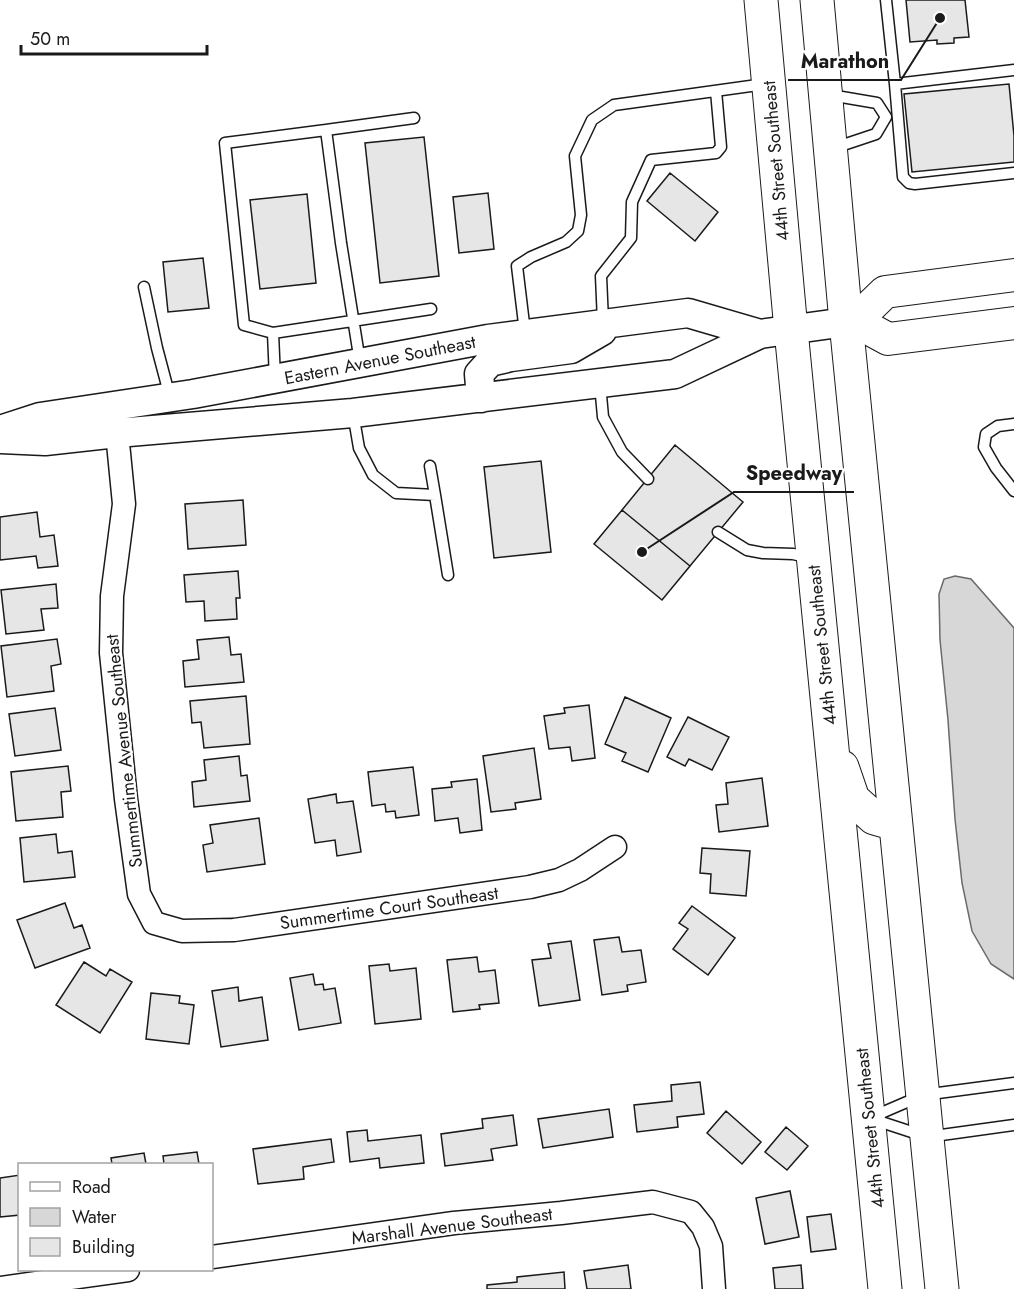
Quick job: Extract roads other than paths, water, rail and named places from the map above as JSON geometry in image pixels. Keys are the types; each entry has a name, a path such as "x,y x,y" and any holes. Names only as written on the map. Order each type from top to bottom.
{"main road":[{"name":"44th Street Southeast","path":"760,0 768,84 776,332 814,559 885,1289"},
{"path":"817,0 850,321 895,824 942,1289"},
{"path":"850,321 885,292 1014,275"},
{"path":"850,321 888,339 1014,323"},
{"path":"831,734 853,799 874,818 895,824"}],"street":[{"name":"Eastern Avenue Southeast","path":"0,430 40,417 170,398 488,339 688,313 776,332"},
{"name":"Eastern Avenue Southeast","path":"0,439 45,441 353,413 675,374 776,332 850,321"},
{"path":"481,398 479,374 490,362 571,349 610,324"},
{"name":"Summertime Avenue Southeast","path":"117,434 124,504 112,596 111,653 126,799 139,894 154,923"},
{"name":"Summertime Court Southeast","path":"154,923 182,931 234,930 530,887 580,870 615,847"},
{"name":"Marshall Avenue Southeast","path":"213,1257 454,1222 653,1202 691,1212 703,1227 711,1246 714,1289"},
{"path":"0,1288 115,1271"}],"lane":[{"path":"886,0 895,84 891,116 903,177 909,183 915,184 1014,173"},
{"path":"895,84 1014,70"},
{"path":"525,334 517,266 531,257 566,242 578,231 581,214 576,156 592,120 614,105 768,84"},
{"path":"610,324 601,276 631,238 632,202 651,160 716,153 721,147 716,92"},
{"path":"825,94 877,103 891,116"},
{"path":"831,149 876,134 891,116"},
{"path":"414,118 225,143 244,325 273,333 431,309"},
{"path":"326,130 360,363"},
{"path":"144,287 170,398"},
{"path":"273,333 275,379"},
{"path":"600,382 603,417 622,453 648,478"},
{"path":"353,413 359,448 373,475 396,493 435,495"},
{"path":"1014,424 998,426 986,434 984,447 996,468 1014,491"},
{"path":"430,466 448,575"},
{"path":"718,532 747,550 793,554 814,559"},
{"path":"869,1118 923,1095 1014,1083"},
{"path":"869,1118 927,1137 1014,1125"}],"water":[{"path":"955,576 971,579 1014,628 1014,979 991,964 972,931 962,883 940,640 939,594 944,579"}],"place":[{"name":"Marathon","path":"940,18"},
{"name":"Speedway","path":"642,552"}]}
